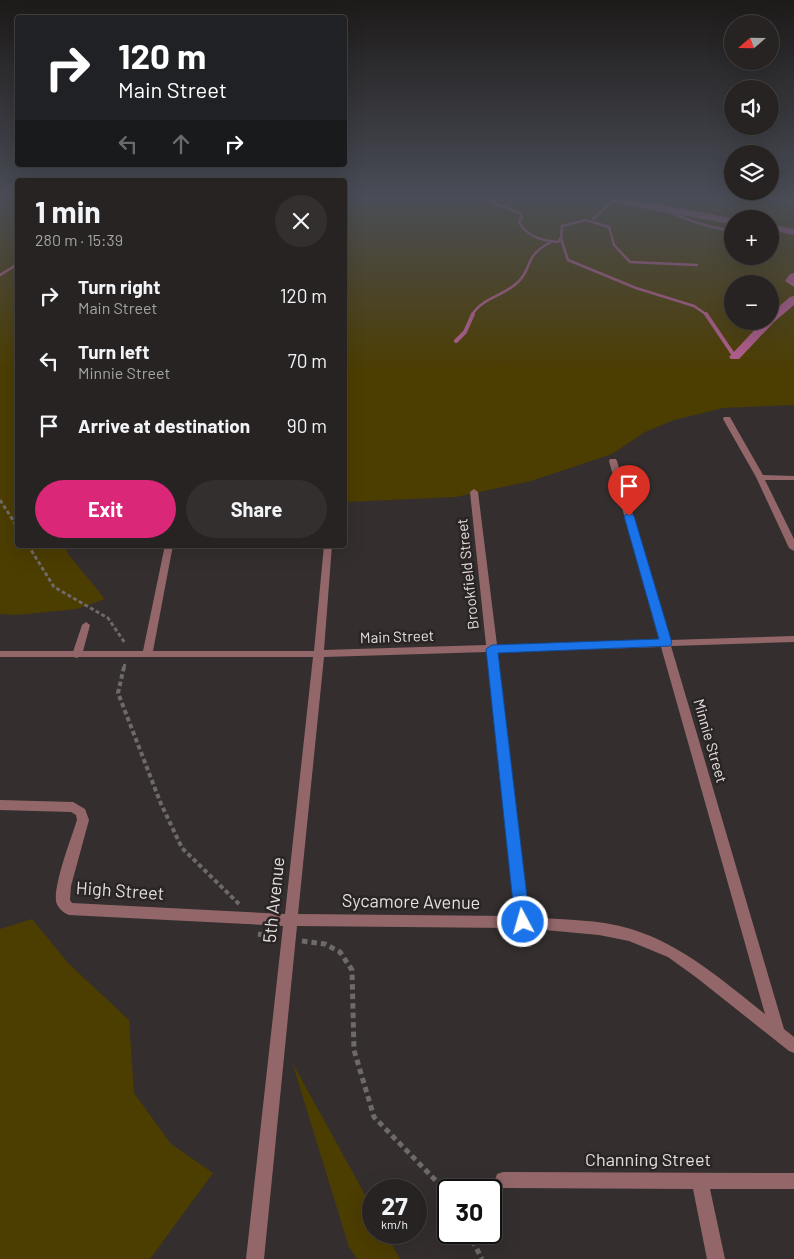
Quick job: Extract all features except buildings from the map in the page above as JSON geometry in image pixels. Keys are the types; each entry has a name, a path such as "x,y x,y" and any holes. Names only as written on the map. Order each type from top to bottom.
{"street":[{"path":"727,420 760,477 794,548"},
{"name":"Minnie Street","path":"613,461 777,1030"},
{"path":"760,477 794,478"},
{"name":"Brookfield Street","path":"474,492 523,922"},
{"path":"147,655 168,548"},
{"name":"5th Avenue","path":"255,1259 319,654 328,548"},
{"name":"Main Street","path":"0,654 319,654 794,639"},
{"name":"High Street","path":"0,805 73,807 81,812 83,820 64,886 63,902 69,909 291,920"},
{"name":"Sycamore Avenue","path":"291,920 523,922 599,929 639,938 673,953 702,973 777,1030 794,1046"},
{"name":"Channing Street","path":"503,1180 794,1181"},
{"path":"700,1180 716,1259"}],"lane":[{"path":"77,654 86,625"}],"path":[{"path":"0,500 15,523"},
{"path":"30,548 54,586 108,618 128,647 118,693 160,804 182,848 242,906 257,934 325,944 340,952 352,970 354,1050 374,1117 437,1182"},
{"path":"474,1244 482,1259"}],"shaded area":[{"path":"0,255 15,255 15,548 66,548 68,554 105,599 77,609 16,615 0,614"},
{"path":"347,255 724,255 724,265 779,265 779,255 794,255 794,405 723,408 674,420 645,432 612,454 531,481 456,497 347,502"},
{"path":"32,919 68,963 129,1020 134,1093 171,1144 213,1173 150,1259 0,1259 0,929"},
{"path":"292,1062 362,1189 362,1244 392,1244 400,1259 357,1259 349,1247"}],"waterway":[{"path":"472,315 481,305 517,283 522,278 535,255"},
{"path":"566,255 568,260 636,288 694,306 706,315"},
{"path":"623,255 630,262 697,265"},
{"path":"0,275 15,266"},
{"path":"794,276 790,281 794,284"},
{"path":"779,312 794,299"},
{"path":"456,341 465,332 473,314"},
{"path":"706,315 735,357"},
{"path":"735,357 760,330"}],"route":[{"path":"523,922 492,649 666,643 629,516"}]}
